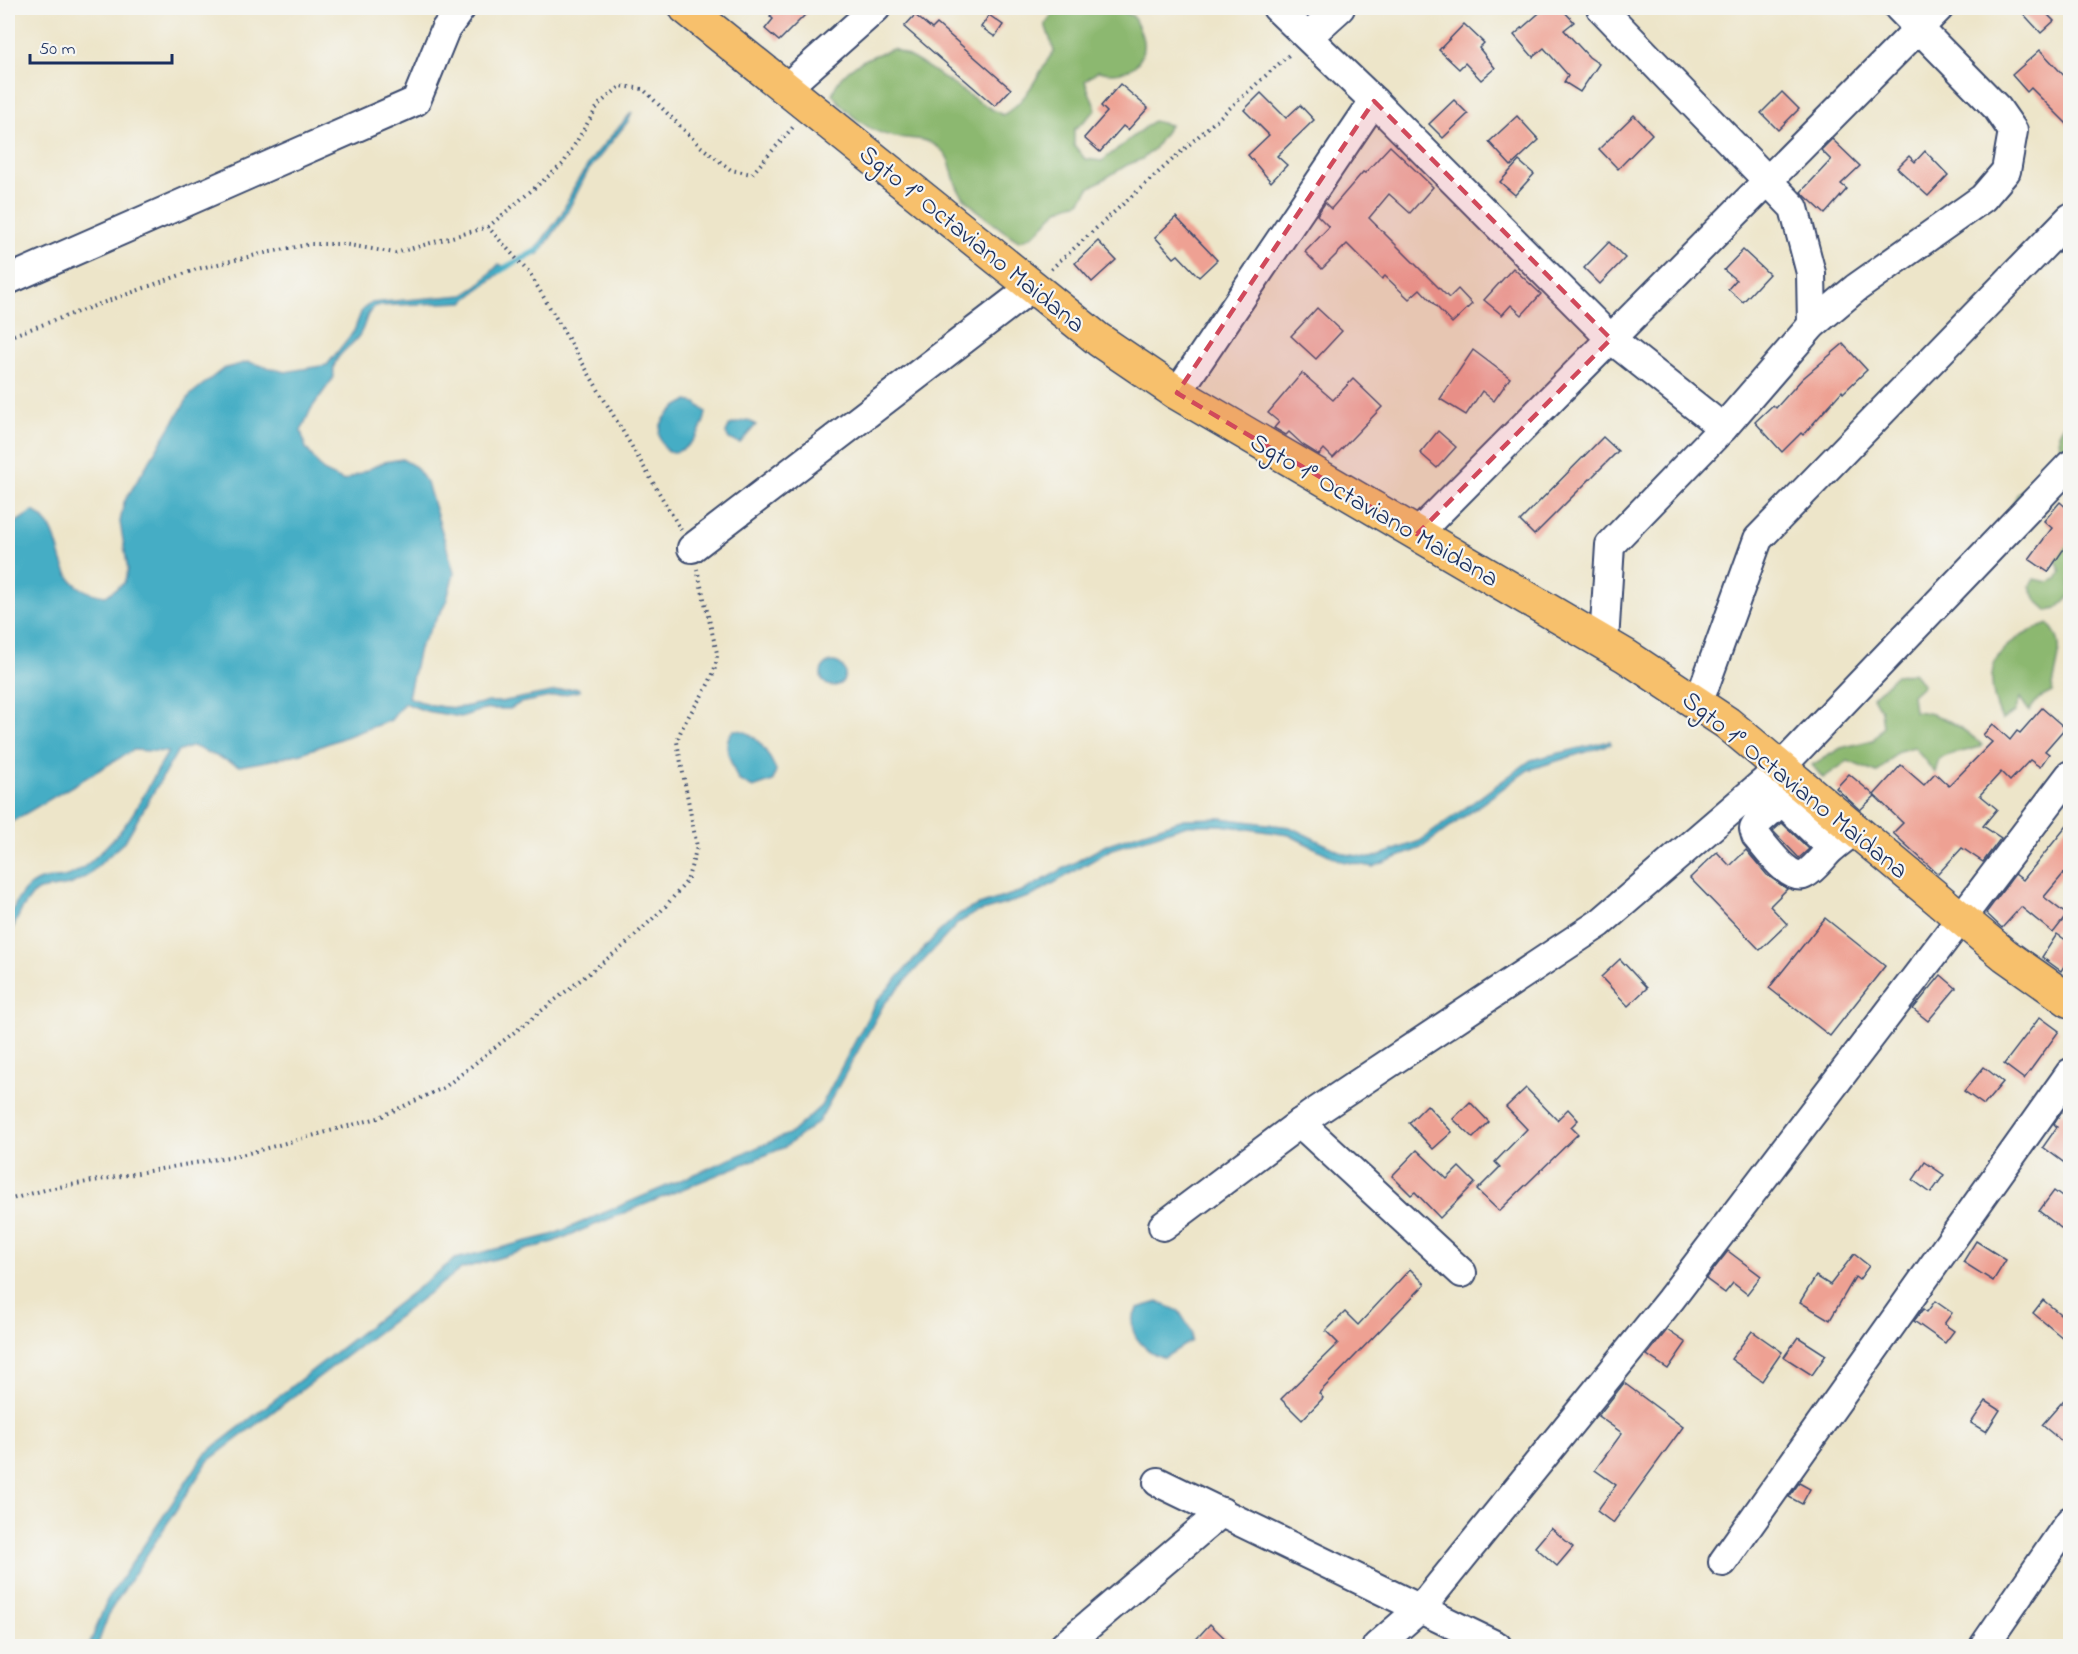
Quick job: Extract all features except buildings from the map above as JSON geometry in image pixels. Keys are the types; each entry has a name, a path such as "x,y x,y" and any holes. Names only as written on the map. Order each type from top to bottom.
{"main road":[{"name":"Sgto 1° Octaviano Maidana","path":"686,8 1099,340 1177,393 1604,642 1727,723 1843,839 1961,917 2006,955 2070,1001"}],"street":[{"path":"8,280 416,101 445,30 461,8"},
{"path":"798,98 876,8"},
{"path":"1277,8 1309,36 1611,339 1722,428"},
{"path":"1309,36 1340,8"},
{"path":"1601,8 1794,208 1811,273 1812,325"},
{"path":"1604,642 1610,545 1722,428 1812,325 1856,288 1983,198 2006,171 2013,131 1997,108 1899,8"},
{"path":"1417,534 1939,8"},
{"path":"1177,393 1374,101"},
{"path":"1698,704 1758,539 2070,218"},
{"path":"692,548 1032,286"},
{"path":"1843,839 1805,874 1797,876 1789,872 1756,836 1754,829 1787,784 2070,465"},
{"path":"1377,1647 1421,1608 1670,1300 2070,775"},
{"path":"1163,1226 1300,1123 1600,923 1787,784"},
{"path":"1723,1562 2070,1073"},
{"path":"1300,1123 1462,1273"},
{"path":"1158,1482 1421,1608 1497,1647"},
{"path":"1064,1647 1222,1512"},
{"path":"1983,1647 2070,1521"}],"path":[{"path":"1032,286 1309,36"},
{"path":"8,338 197,269 265,253 321,244 343,244 395,253 489,227 563,164 599,104 621,86 643,89 700,146 731,170 752,174 798,98"},
{"path":"8,1200 48,1189 245,1154 378,1118 445,1087 626,944 664,908 687,881 697,847 677,742 681,727 717,667 717,653 692,548 530,274 489,227"}],"highlighted area":[{"path":"1374,101 1611,339 1417,534 1177,393"}],"green space":[{"path":"1057,8 1119,10 1133,16 1143,40 1141,56 1133,67 1113,73 1098,71 1085,81 1096,110 1074,130 1074,145 1085,159 1102,161 1153,121 1170,125 1154,149 1142,159 1127,165 1089,188 1080,202 1059,210 1036,233 1019,241 964,198 957,186 947,157 934,144 913,138 885,135 876,131 852,116 832,94 842,77 856,64 893,49 922,64 1003,115 1027,94 1054,51 1045,24"},
{"path":"2070,416 2070,462 2009,511 2017,495 2052,462 2060,449 2059,433"},
{"path":"2070,543 2070,596 2056,609 2048,611 2036,600 2030,586 2034,579 2049,582 2057,579 2061,572 2054,557 2062,545"},
{"path":"2048,624 2058,639 2059,647 2052,692 2038,699 2029,711 2020,698 2015,712 2002,720 1992,685 1992,671 1997,659 2015,640"},
{"path":"1913,673 1923,685 1912,695 1914,711 1933,714 1951,722 1982,745 1939,759 1935,773 1914,747 1899,751 1877,773 1848,761 1823,778 1812,765 1841,748 1873,740 1883,727 1881,711 1873,697 1896,675"}],"water":[{"path":"632,112 629,120 588,171 564,218 539,254 535,254 534,251 561,215 576,183 594,156"},
{"path":"499,264 504,270 463,302 376,306 372,309 358,338 336,360 334,377 311,409 301,431 306,448 323,471 344,481 384,462 402,459 416,467 427,483 454,573 446,603 419,648 408,697 435,706 456,708 567,689 578,688 580,691 520,703 510,709 484,709 461,717 426,711 404,703 391,720 302,753 239,766 193,746 177,752 125,841 87,876 70,885 39,890 34,893 22,909 8,938 12,911 21,895 35,882 47,878 64,877 73,873 98,854 129,819 168,752 133,750 8,824 8,535 15,523 33,511 53,532 66,571 74,582 86,591 106,596 124,583 128,570 120,522 124,502 190,395 223,369 248,362 285,372 327,365 354,331 362,310 371,303 464,295 478,286"},
{"path":"687,401 696,403 706,412 705,419 694,440 682,449 668,452 660,437 662,422 672,410"},
{"path":"747,420 756,425 740,443 729,439 726,433 730,425"},
{"path":"833,662 842,665 845,674 842,683 833,686 824,683 821,674 824,665"},
{"path":"734,730 748,733 760,743 776,770 773,781 753,788 738,780 727,747 727,741"},
{"path":"1610,741 1611,744 1528,770 1421,848 1373,867 1341,861 1289,835 1221,825 1187,825 1112,849 1032,896 975,913 958,923 884,1004 819,1121 785,1147 553,1242 461,1269 208,1461 110,1611 97,1646 89,1646 107,1600 205,1454 455,1259 552,1235 791,1133 821,1106 876,1002 937,934 959,914 1025,890 1108,844 1184,819 1221,818 1290,827 1345,854 1372,858 1420,841 1531,760"},
{"path":"1158,1302 1179,1311 1192,1332 1191,1341 1164,1358 1142,1345 1137,1339 1132,1324 1138,1308"}],"waterway":[{"path":"499,271 540,249"}]}
